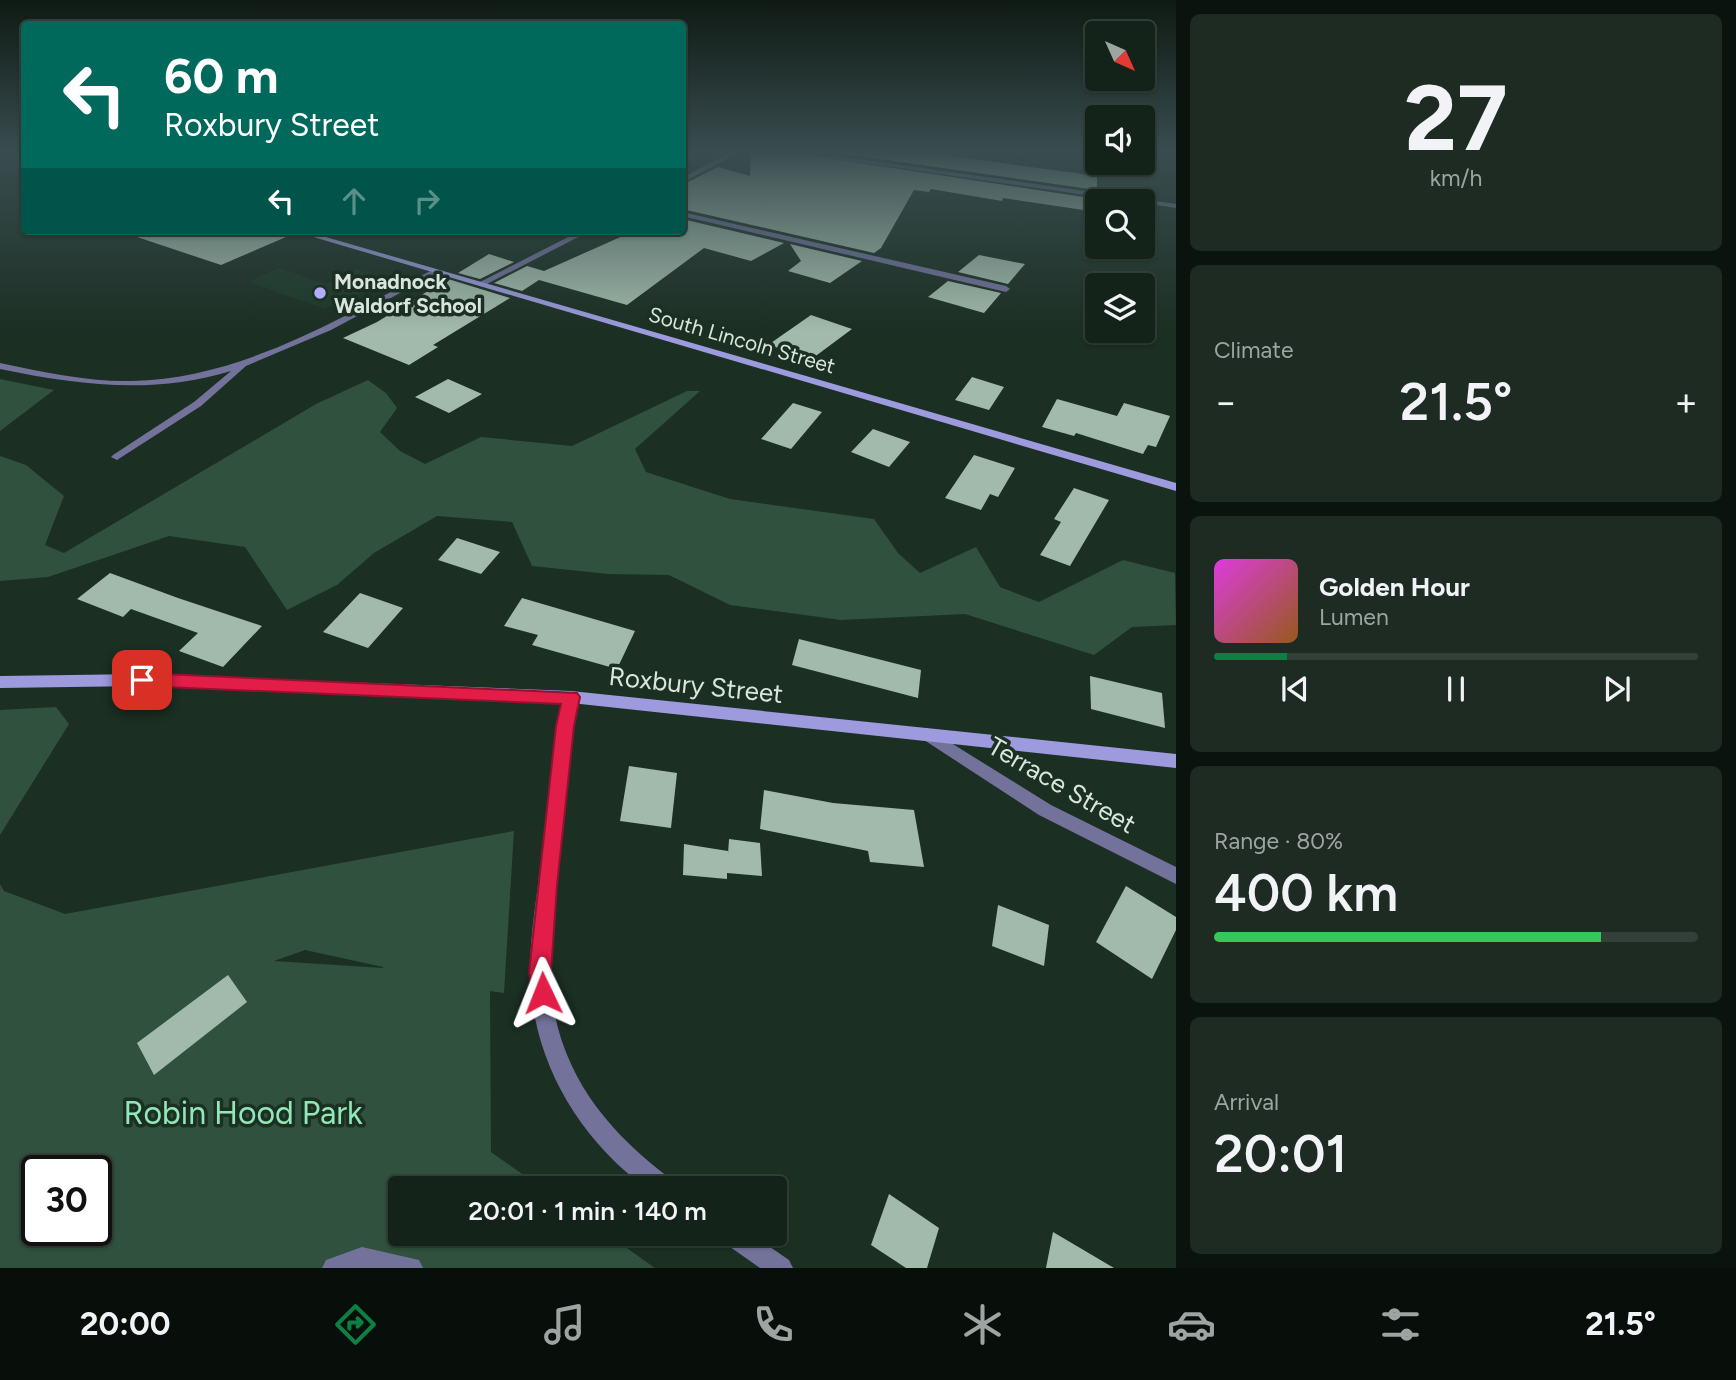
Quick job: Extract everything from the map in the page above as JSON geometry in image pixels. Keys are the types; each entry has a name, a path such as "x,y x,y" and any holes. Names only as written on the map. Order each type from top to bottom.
{"street":[{"path":"686,215 1006,289"},
{"name":"South Lincoln Street","path":"311,235 1176,487"},
{"path":"480,284 578,235"},
{"path":"0,366 57,377 134,384 171,381 242,365 276,353 437,271"},
{"path":"117,457 189,410 227,381 242,365"},
{"name":"Roxbury Street","path":"0,682 142,680 571,697 1176,761"},
{"path":"571,697 565,726 541,961 548,1033 561,1070 587,1117 646,1176"},
{"name":"Terrace Street","path":"926,733 1045,810 1176,876"},
{"path":"749,1246 781,1268"},
{"path":"334,1268 362,1259 411,1268"}],"shaded area":[{"name":"Monadnock Waldorf School","path":"279,268 326,284 356,269 388,279 325,309 248,282"}],"green space":[{"path":"0,379 54,390 0,431"},
{"path":"368,380 386,393 397,408 380,432 400,451 425,464 481,437 572,446 687,391 700,391 635,449 646,472 730,499 874,519 898,553 920,573 976,547 1000,587 1039,602 1123,560 1175,573 1176,625 1132,627 1094,655 965,614 841,620 730,605 669,575 608,574 532,566 512,522 437,516 374,553 337,585 287,610 245,547 169,536 48,577 0,581 0,456 26,465 64,496 45,545 64,553 316,404"},
{"path":"56,707 69,724 0,835 0,710"},
{"name":"Robin Hood Park","path":"514,831 504,993 490,991 491,1152 525,1176 388,1176 388,1246 624,1246 655,1268 0,1268 0,884 4,891 65,914","holes":["305,950 383,968 274,961"]}],"building":[{"path":"696,212 901,212 881,248 874,253"},
{"path":"686,220 784,243 751,261 704,248 627,305 539,280 522,291 494,283 527,266 544,271 625,235 686,235"},
{"path":"134,235 291,235 221,265"},
{"path":"790,244 862,261 830,283 788,271 801,261"},
{"path":"489,254 514,262 480,279 458,273"},
{"path":"979,255 1025,264 1008,284 958,272"},
{"path":"448,279 510,298 433,345 438,347 409,365 343,338 377,322"},
{"path":"948,281 1001,293 984,313 928,297"},
{"path":"811,315 852,329 813,358 768,345"},
{"path":"972,377 1004,387 989,410 955,400"},
{"path":"448,379 482,394 449,413 415,397"},
{"path":"1057,399 1117,416 1124,403 1170,416 1156,447 1148,445 1143,454 1076,433 1074,436 1042,427"},
{"path":"793,403 822,412 791,449 761,439"},
{"path":"873,429 910,442 889,467 851,452"},
{"path":"974,455 1015,468 998,497 990,494 981,510 945,498"},
{"path":"1074,488 1109,500 1070,566 1040,555 1061,522 1054,519"},
{"path":"457,538 500,552 481,574 438,560"},
{"path":"110,573 262,626 223,667 179,651 198,633 131,609 123,617 77,599"},
{"path":"360,593 403,608 368,648 323,632"},
{"path":"522,598 635,631 617,669 532,645 538,635 504,626"},
{"path":"799,639 921,670 918,698 792,665"},
{"path":"1090,676 1162,693 1165,728 1091,709"},
{"path":"629,766 677,773 671,828 620,821"},
{"path":"764,790 833,803 914,810 924,867 870,862 868,851 760,829"},
{"path":"729,839 760,843 762,876 727,873 727,879 683,875 684,844 728,851 728,854"},
{"path":"1126,886 1176,917 1176,930 1152,979 1096,942"},
{"path":"998,905 1049,925 1044,966 992,946"},
{"path":"228,975 247,1002 154,1075 137,1043"},
{"path":"889,1194 939,1228 927,1268 906,1268 871,1245"},
{"path":"1053,1232 1114,1268 1046,1268"}],"place":[{"name":"Monadnock Waldorf School","path":"320,293"}],"route":[{"path":"142,680 571,697 565,726 547,885 540,973 543,993"}]}
